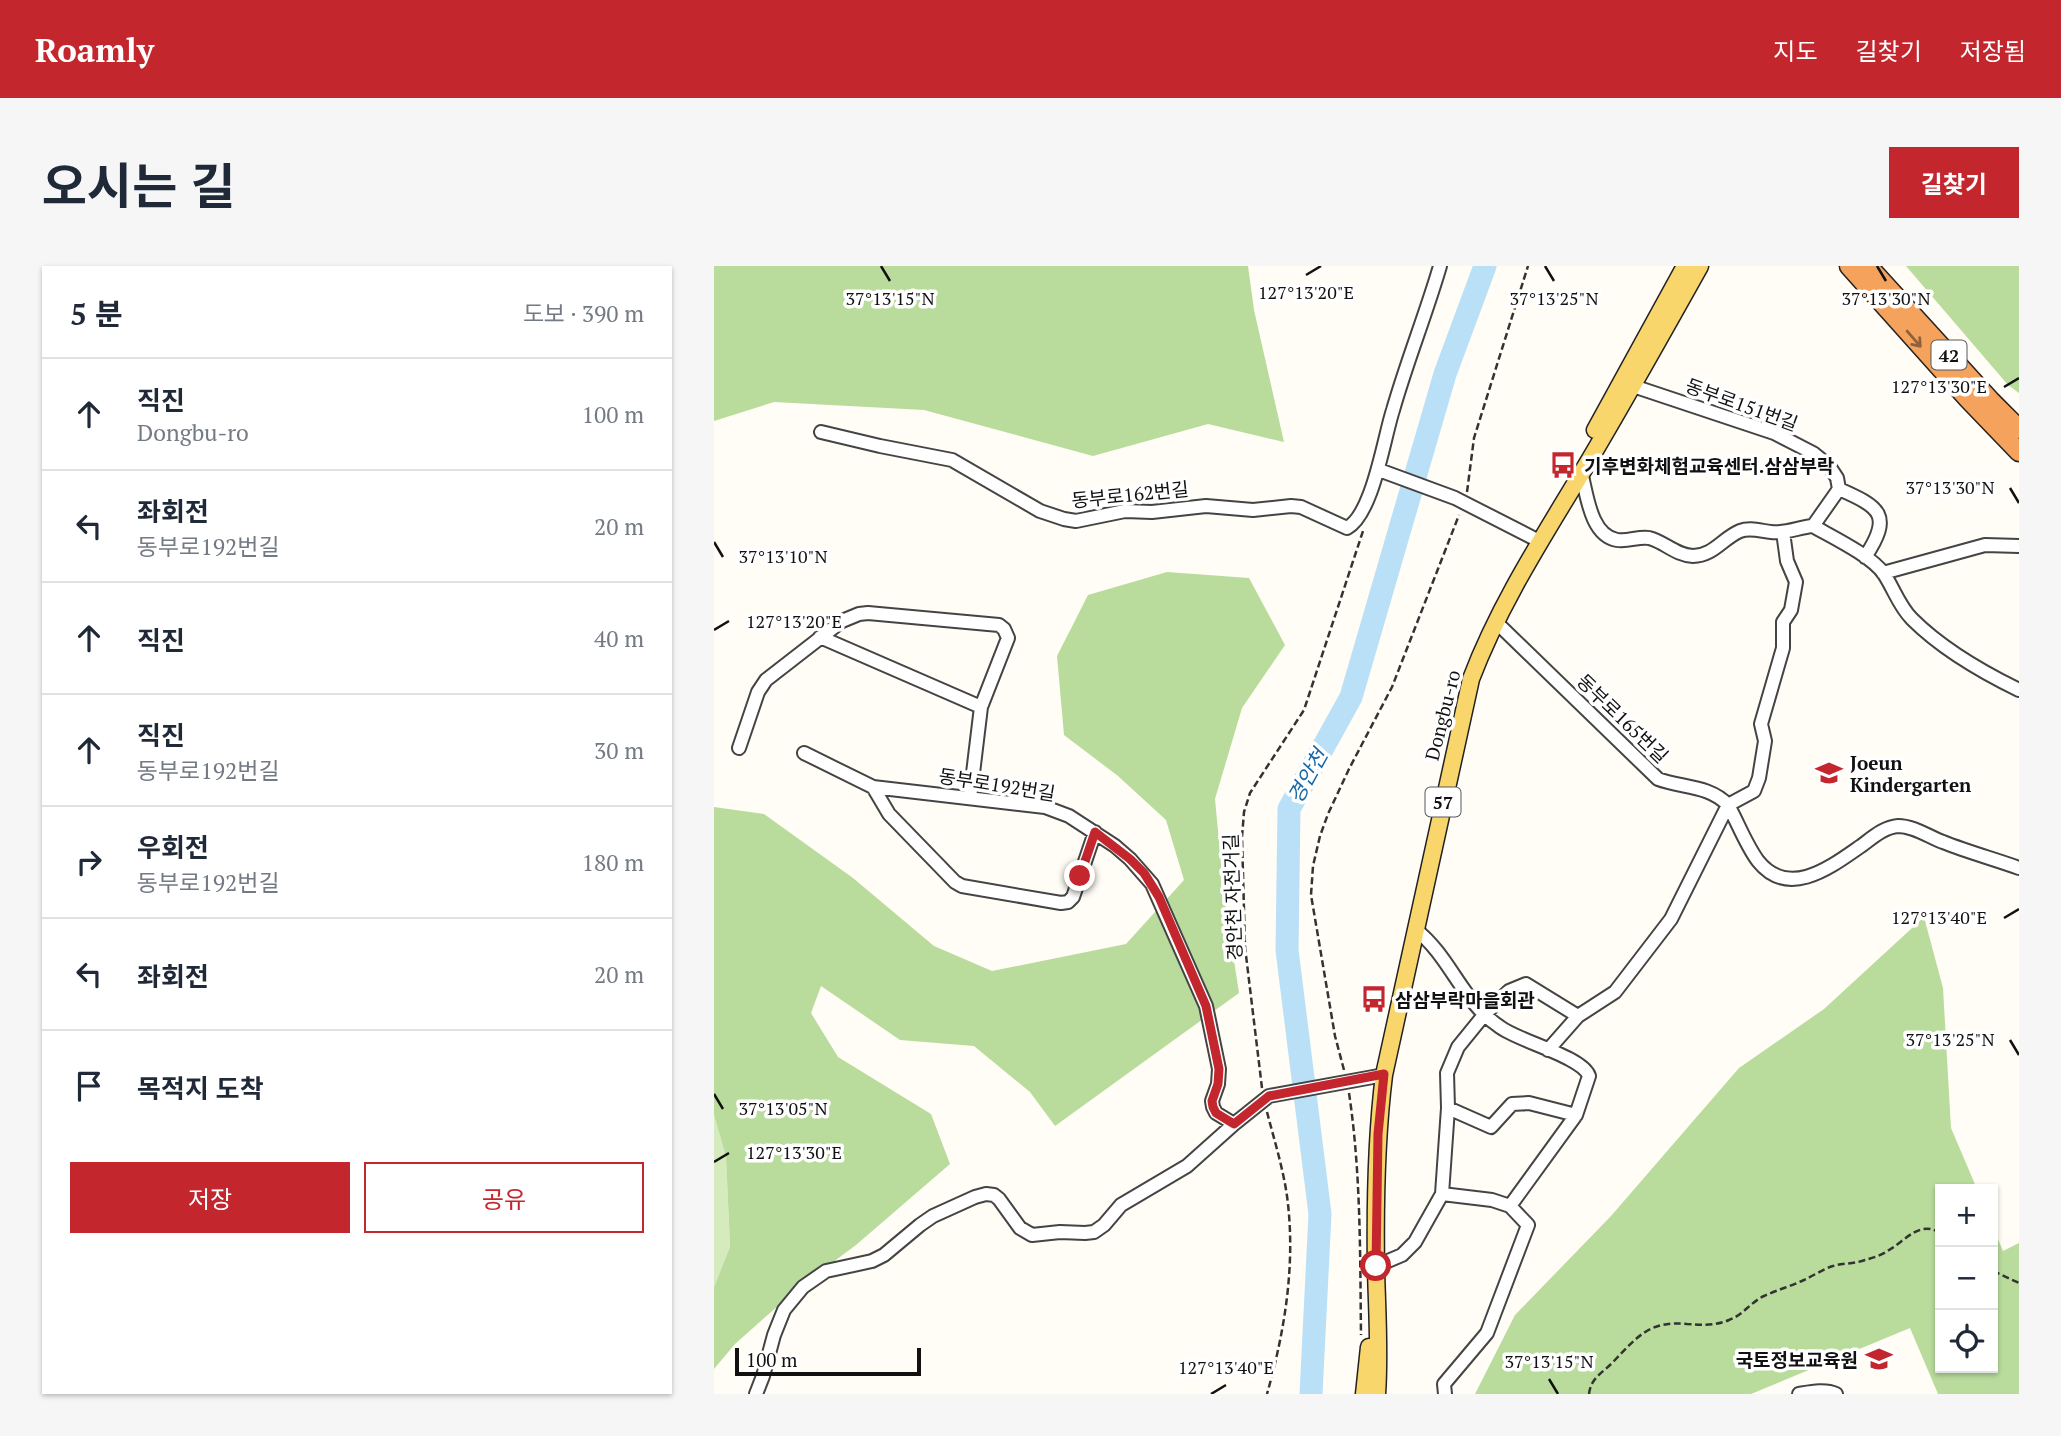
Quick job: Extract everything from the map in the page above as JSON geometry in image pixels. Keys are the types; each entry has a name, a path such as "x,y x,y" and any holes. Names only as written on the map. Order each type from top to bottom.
{"highway":[{"name":"42","path":"1849,266 1875,284 2019,429"},
{"name":"42","path":"1868,266 1875,284 1968,400 2019,452"}],"main road":[{"path":"1364,1394 1369,1357 1368,1133 1463,680 1489,618 1538,540 1685,266"},
{"name":"Dongbu-ro","path":"1377,1394 1380,1353 1376,1266 1380,1075 1471,679 1496,622 1538,540 1633,386 1700,266"}],"street":[{"path":"1440,266 1392,411 1379,470 1460,500 1538,540"},
{"name":"동부로151번길","path":"1633,386 1774,433 1814,453 1829,466 1837,478 1839,489"},
{"name":"동부로162번길","path":"821,432 952,460 1040,511 1076,522 1125,511 1152,512 1206,506 1254,510 1291,506 1311,510 1347,528 1358,519 1379,470"},
{"path":"1581,472 1591,513 1608,537 1618,540 1646,537 1673,551 1696,556 1713,550 1742,530 1783,533 1813,526 1865,557 1883,573 1901,607 1947,648 1994,678 2019,690"},
{"path":"1813,526 1839,489 1866,501 1875,510 1881,528 1865,557"},
{"path":"1548,1049 1578,1016 1615,992 1671,919 1728,805 1754,791 1765,741 1761,724 1783,648 1783,622 1791,610 1796,582 1787,561 1783,533"},
{"path":"1883,573 1985,545 2019,546"},
{"path":"739,748 761,685 842,621 868,613 999,625 1008,638 981,706 970,798"},
{"name":"동부로165번길","path":"1496,622 1658,779 1712,792 1728,805"},
{"path":"820,637 981,706"},
{"name":"동부로192번길","path":"804,753 873,787 1045,807 1069,816 1130,859 1144,873 1159,897 1206,1006 1219,1069 1213,1107 1216,1113 1234,1124"},
{"path":"873,787 889,814 962,886 1068,902 1073,897 1095,832"},
{"path":"1728,805 1759,863 1777,877 1799,878 1823,872 1876,835 1899,826 2019,868"},
{"path":"1415,929 1429,939 1464,993 1484,1015 1510,1034 1569,1059 1587,1071 1588,1082 1576,1115 1510,1206"},
{"path":"1376,1266 1402,1255 1415,1242 1442,1194 1448,1108 1447,1073 1458,1047 1509,990 1526,984 1578,1016"},
{"path":"756,1394 784,1310 803,1287 833,1268 872,1261 884,1255 933,1216 986,1194 999,1199 1020,1228 1032,1235 1060,1231 1094,1232 1104,1226 1121,1205 1187,1166 1266,1098 1380,1075"},
{"path":"1448,1108 1491,1127 1512,1104 1529,1103 1576,1115"},
{"path":"1442,1194 1492,1200 1510,1206 1528,1225 1487,1333 1444,1384 1446,1394"},
{"path":"1800,1394 1813,1391 1836,1394"}],"path":[{"path":"1361,1335 1356,1137 1347,1081 1335,1036 1311,895 1313,866 1328,814 1392,687 1460,500 1468,490 1474,438 1528,266"},
{"name":"경안천 자전거길","path":"1267,1394 1285,1318 1289,1242 1287,1197 1266,1098 1245,947 1242,838 1244,812 1250,793 1304,710 1364,526"},
{"path":"1589,1394 1590,1384 1635,1338 1653,1328 1674,1323 1720,1323 1739,1315 1766,1295 1825,1269 1860,1262 1885,1252 1917,1230 1930,1227 1935,1230"},
{"path":"1998,1273 2019,1283"}],"green space":[{"path":"714,266 1248,266 1254,310 1284,442 1208,424 1093,456 924,410 774,402 714,421"},
{"path":"1906,266 2019,266 2019,393 2008,385"},
{"path":"1167,572 1249,578 1285,645 1242,708 1215,799 1224,895 1239,993 1055,1126 1030,1092 974,1046 900,1040 821,986 811,1013 838,1057 931,1114 950,1164 856,1245 797,1289 735,1344 714,1369 714,1287 730,1247 726,1157 714,1115 714,807 764,814 853,878 934,946 992,971 1126,944 1184,880 1166,820 1118,776 1064,735 1057,656 1088,595"},
{"path":"1924,917 1943,988 1951,1128 1975,1184 1935,1184 1935,1373 1998,1373 1998,1239 2003,1251 2019,1243 2019,1394 1938,1394 1910,1328 1751,1394 1475,1394 1515,1315 1611,1216 1739,1068 1824,1009"},
{"path":"714,1115 726,1157 730,1248 714,1287"}],"waterway":[{"name":"경안천","path":"1311,1394 1320,1214 1287,950 1289,809 1351,697 1445,374 1485,266"}],"place":[{"name":"기후변화체험교육센터.삼삼부락","path":"1563,465"},
{"name":"Joeun Kindergarten","path":"1829,773"},
{"name":"삼삼부락마을회관","path":"1374,999"},
{"name":"국토정보교육원","path":"1879,1359"}],"route":[{"path":"1080,876 1095,832 1130,859 1152,884 1206,1006 1219,1069 1218,1084 1212,1101 1216,1113 1222,1118 1234,1124 1269,1096 1384,1074 1378,1134 1376,1266"}]}
